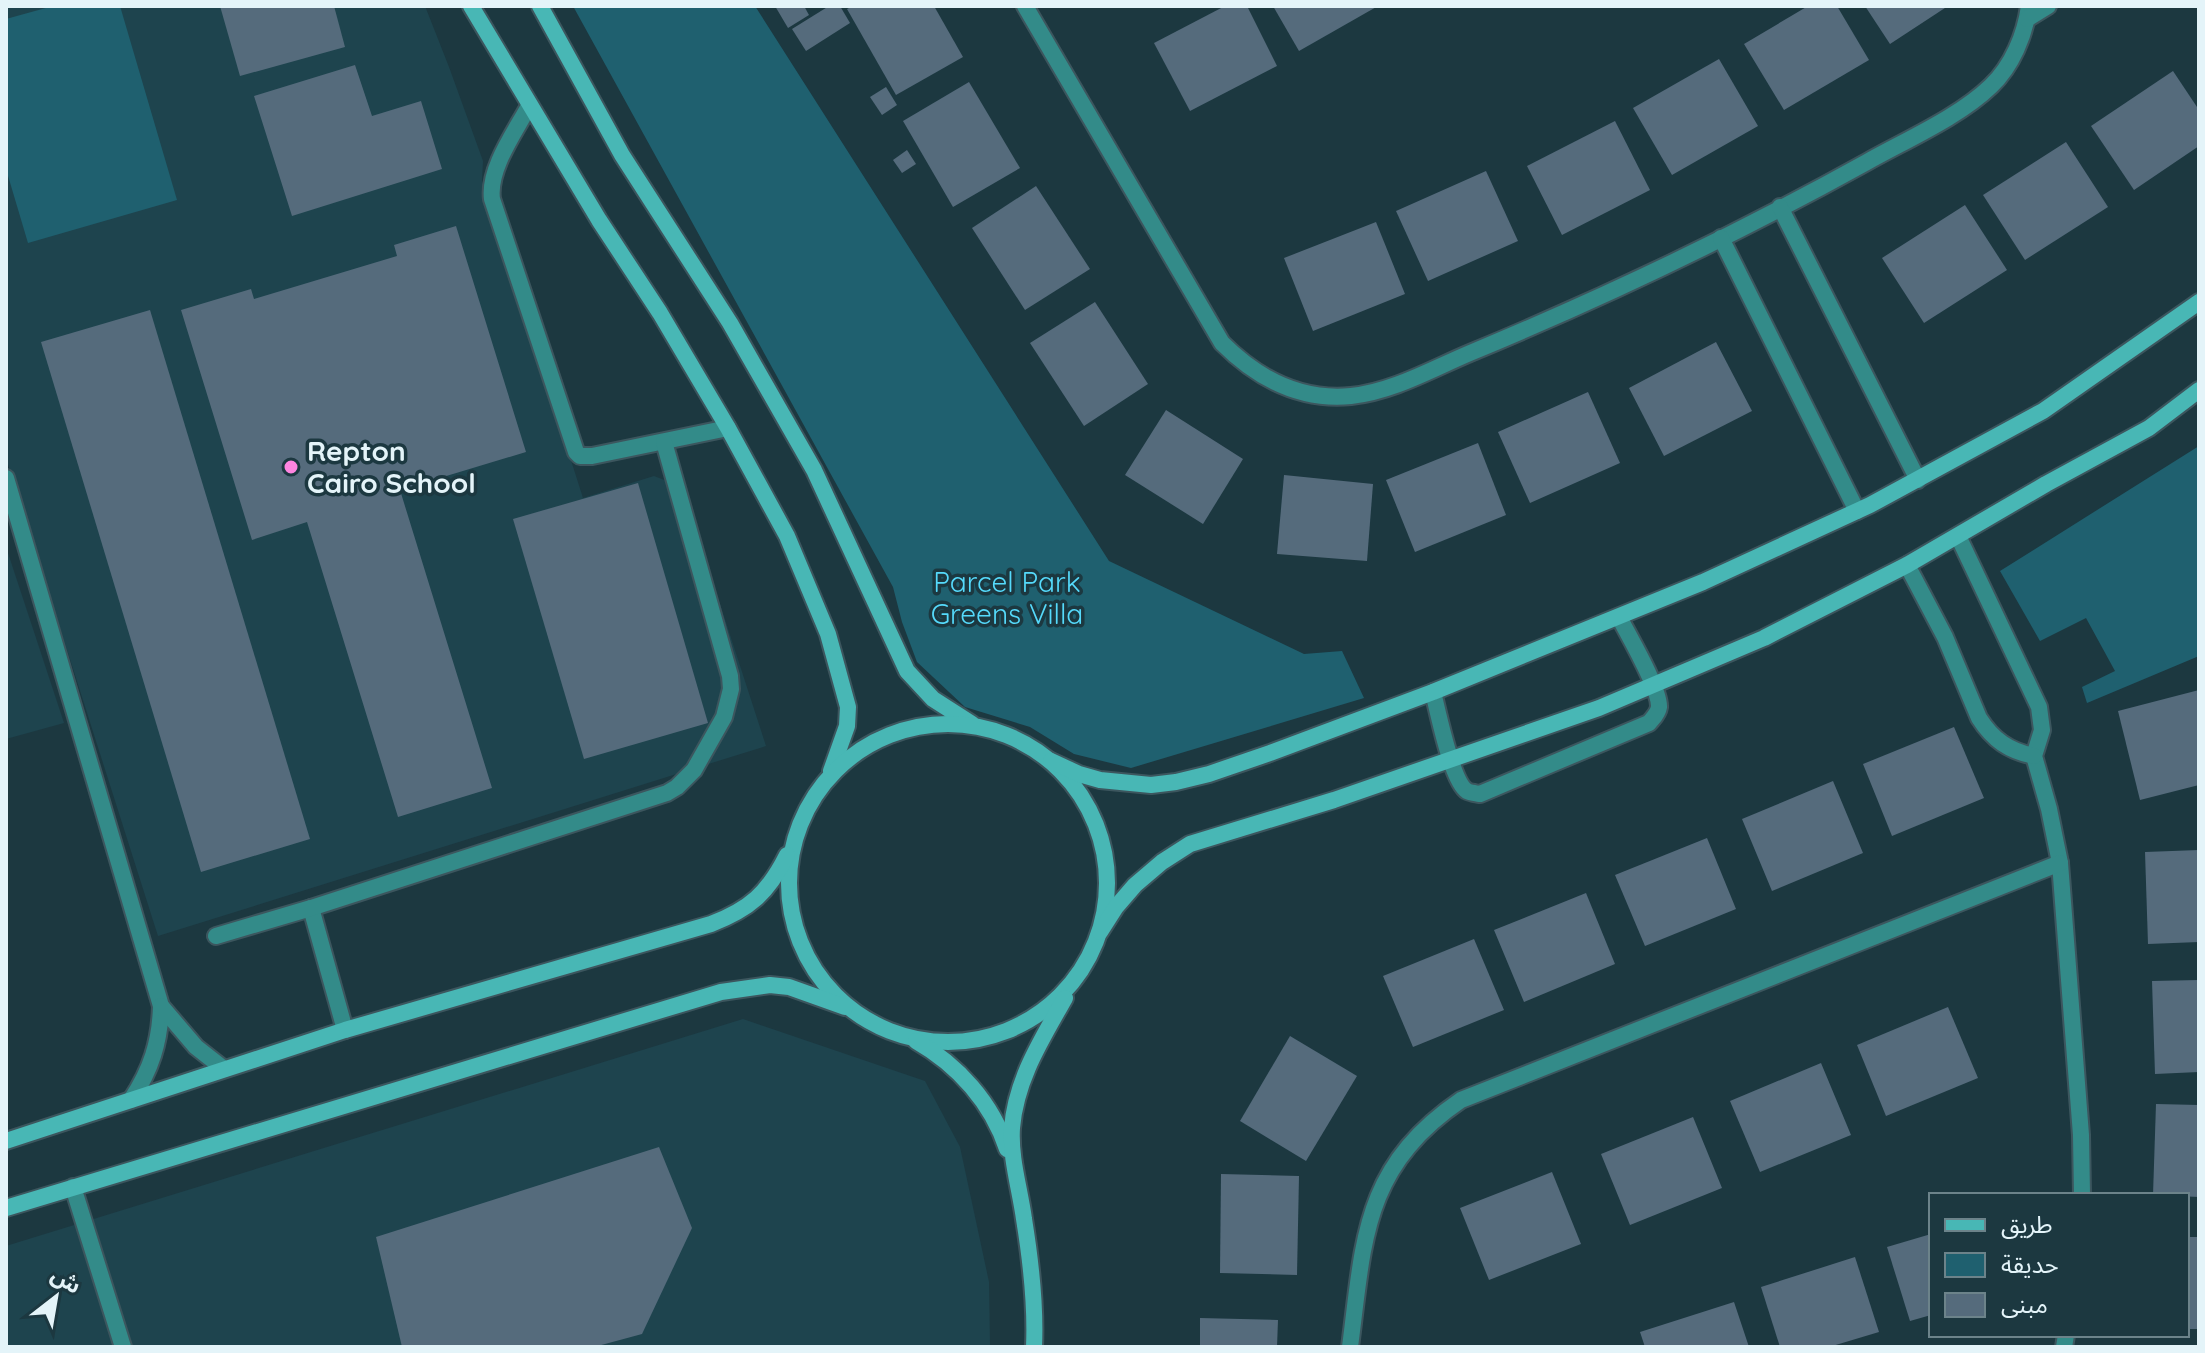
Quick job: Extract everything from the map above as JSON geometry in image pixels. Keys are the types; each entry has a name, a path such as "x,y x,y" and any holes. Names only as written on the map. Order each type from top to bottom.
{"street":[{"path":"6,1141 345,1030 734,915 767,889 793,843 807,806 830,774 847,726 848,707 828,634 787,536 660,313 599,220 471,6"},
{"path":"540,6 622,155 730,323 814,470 907,671 933,699 973,725 1014,738 1051,761 1100,780 1151,785 1209,774 1433,692 1703,582 1857,511 2043,411 2199,302"},
{"path":"1025,6 1222,343 1255,372 1295,391 1323,397 1378,391 1519,333 1721,238 1846,173 1973,102 1992,85 2008,64 2020,42 2028,12 2048,6"},
{"path":"529,106 496,169 490,189 576,452 586,457 728,428"},
{"path":"1780,207 1918,480"},
{"path":"1721,238 1857,511"},
{"path":"1034,1347 1036,1311 1012,1128 1016,1101 1027,1066 1100,932 1135,885 1162,862 1190,844 1334,800 1599,708 1764,638 1907,565 2149,428 2199,390"},
{"path":"216,936 667,793 694,770 724,717 729,703 730,676 664,442"},
{"path":"6,478 161,1006 157,1046 151,1065 131,1100"},
{"path":"1958,536 2039,707 2042,730 2034,756 2060,863 2081,1135 2082,1193"},
{"path":"1907,565 1945,637 1986,729 2007,748 2034,756"},
{"path":"1433,692 1459,782 1468,791 1480,794 1649,723 1656,715 1659,706 1653,685 1619,617"},
{"path":"830,774 872,742 921,726 973,725"},
{"path":"1051,761 1082,796 1102,839 1108,886 1100,932"},
{"path":"793,843 788,880 792,917 804,952 824,984 852,1010 879,1027 910,1037 956,1042 1001,1034 1042,1012 1074,981"},
{"path":"1350,1347 1365,1238 1383,1184 1416,1137 1449,1108 1461,1100 2060,863"},
{"path":"311,908 345,1030"},
{"path":"6,1208 721,992 770,985 789,987 852,1010"},
{"path":"161,1006 196,1047 224,1069"},
{"path":"910,1037 953,1066 972,1088 1001,1131 1017,1177"},
{"path":"73,1187 123,1347"}],"shaded area":[{"name":"Repton Cairo School","path":"6,6 425,6 483,161 482,181 583,498 654,476 682,487 766,746 158,936 6,458"},
{"path":"6,547 64,723 6,739"},
{"path":"743,1019 925,1081 960,1147 989,1282 990,1347 6,1347 6,1246"}],"green space":[{"path":"53,6 120,6 177,200 28,243 6,169 6,19"},
{"name":"Parcel Park Greens Villa","path":"573,6 755,6 1109,561 1304,654 1342,651 1364,698 1131,768 1074,754 1030,727 965,707 917,662 893,587"},
{"path":"2199,446 2199,656 2087,703 2082,687 2115,671 2086,618 2040,641 2000,571"}],"building":[{"path":"220,6 334,6 345,47 240,76"},
{"path":"775,6 804,6 809,15 788,28"},
{"path":"829,6 840,6 850,23 806,51 792,29"},
{"path":"853,6 934,6 963,57 896,95 847,9"},
{"path":"1225,6 1247,6 1277,66 1190,111 1154,43"},
{"path":"1273,6 1378,6 1299,51"},
{"path":"1808,6 1837,6 1869,60 1784,110 1744,44"},
{"path":"1865,6 1948,6 1890,44"},
{"path":"1719,59 1758,126 1672,175 1633,108"},
{"path":"355,65 372,116 421,101 442,169 292,216 254,96"},
{"path":"2173,71 2199,110 2199,146 2134,190 2091,126"},
{"path":"969,82 1020,168 953,207 903,121"},
{"path":"886,87 897,105 882,115 870,97"},
{"path":"1615,121 1650,190 1562,235 1527,166"},
{"path":"2066,142 2108,207 2025,260 1983,195"},
{"path":"907,150 916,164 902,173 893,160"},
{"path":"1486,171 1518,241 1428,281 1396,211"},
{"path":"1036,186 1090,269 1025,310 972,228"},
{"path":"1965,205 2007,270 1924,323 1882,258"},
{"path":"1376,222 1405,294 1313,331 1284,258"},
{"path":"456,226 526,452 400,490 492,788 398,817 307,522 252,540 181,310 251,289 254,299 397,256 394,245"},
{"path":"1095,302 1148,384 1084,426 1030,343"},
{"path":"150,310 310,839 201,872 41,342"},
{"path":"1716,342 1752,411 1664,456 1629,388"},
{"path":"1588,392 1620,463 1530,503 1498,432"},
{"path":"1166,410 1243,459 1203,524 1125,475"},
{"path":"1478,443 1506,515 1415,552 1386,480"},
{"path":"1284,475 1373,484 1367,561 1277,554"},
{"path":"638,483 708,723 584,759 513,519"},
{"path":"2199,690 2199,785 2140,800 2118,711"},
{"path":"1954,727 1984,798 1892,836 1863,764"},
{"path":"1833,781 1863,853 1772,891 1742,819"},
{"path":"1707,838 1736,909 1645,946 1615,875"},
{"path":"2199,850 2199,942 2148,944 2145,852"},
{"path":"1586,893 1615,964 1524,1002 1494,930"},
{"path":"1474,939 1504,1010 1413,1047 1383,976"},
{"path":"2199,980 2199,1072 2155,1074 2152,981"},
{"path":"1948,1007 1978,1078 1886,1116 1857,1045"},
{"path":"1290,1036 1357,1076 1306,1161 1240,1121"},
{"path":"1821,1063 1851,1135 1760,1172 1730,1101"},
{"path":"2156,1104 2199,1105 2199,1197 2189,1197 2189,1193 2153,1193"},
{"path":"1693,1117 1722,1188 1630,1225 1601,1154"},
{"path":"659,1147 692,1228 642,1334 594,1347 402,1347 376,1237"},
{"path":"1552,1172 1581,1244 1489,1280 1460,1208"},
{"path":"1221,1174 1299,1176 1297,1275 1220,1273"},
{"path":"1929,1235 1929,1316 1910,1321 1887,1247"},
{"path":"2189,1237 2199,1237 2199,1329 2189,1329"},
{"path":"1855,1257 1879,1332 1829,1347 1780,1347 1761,1287"},
{"path":"1734,1302 1749,1347 1645,1347 1640,1332"},
{"path":"1200,1318 1278,1320 1277,1347 1200,1347"}],"place":[{"name":"Repton Cairo School","path":"291,467"}]}
